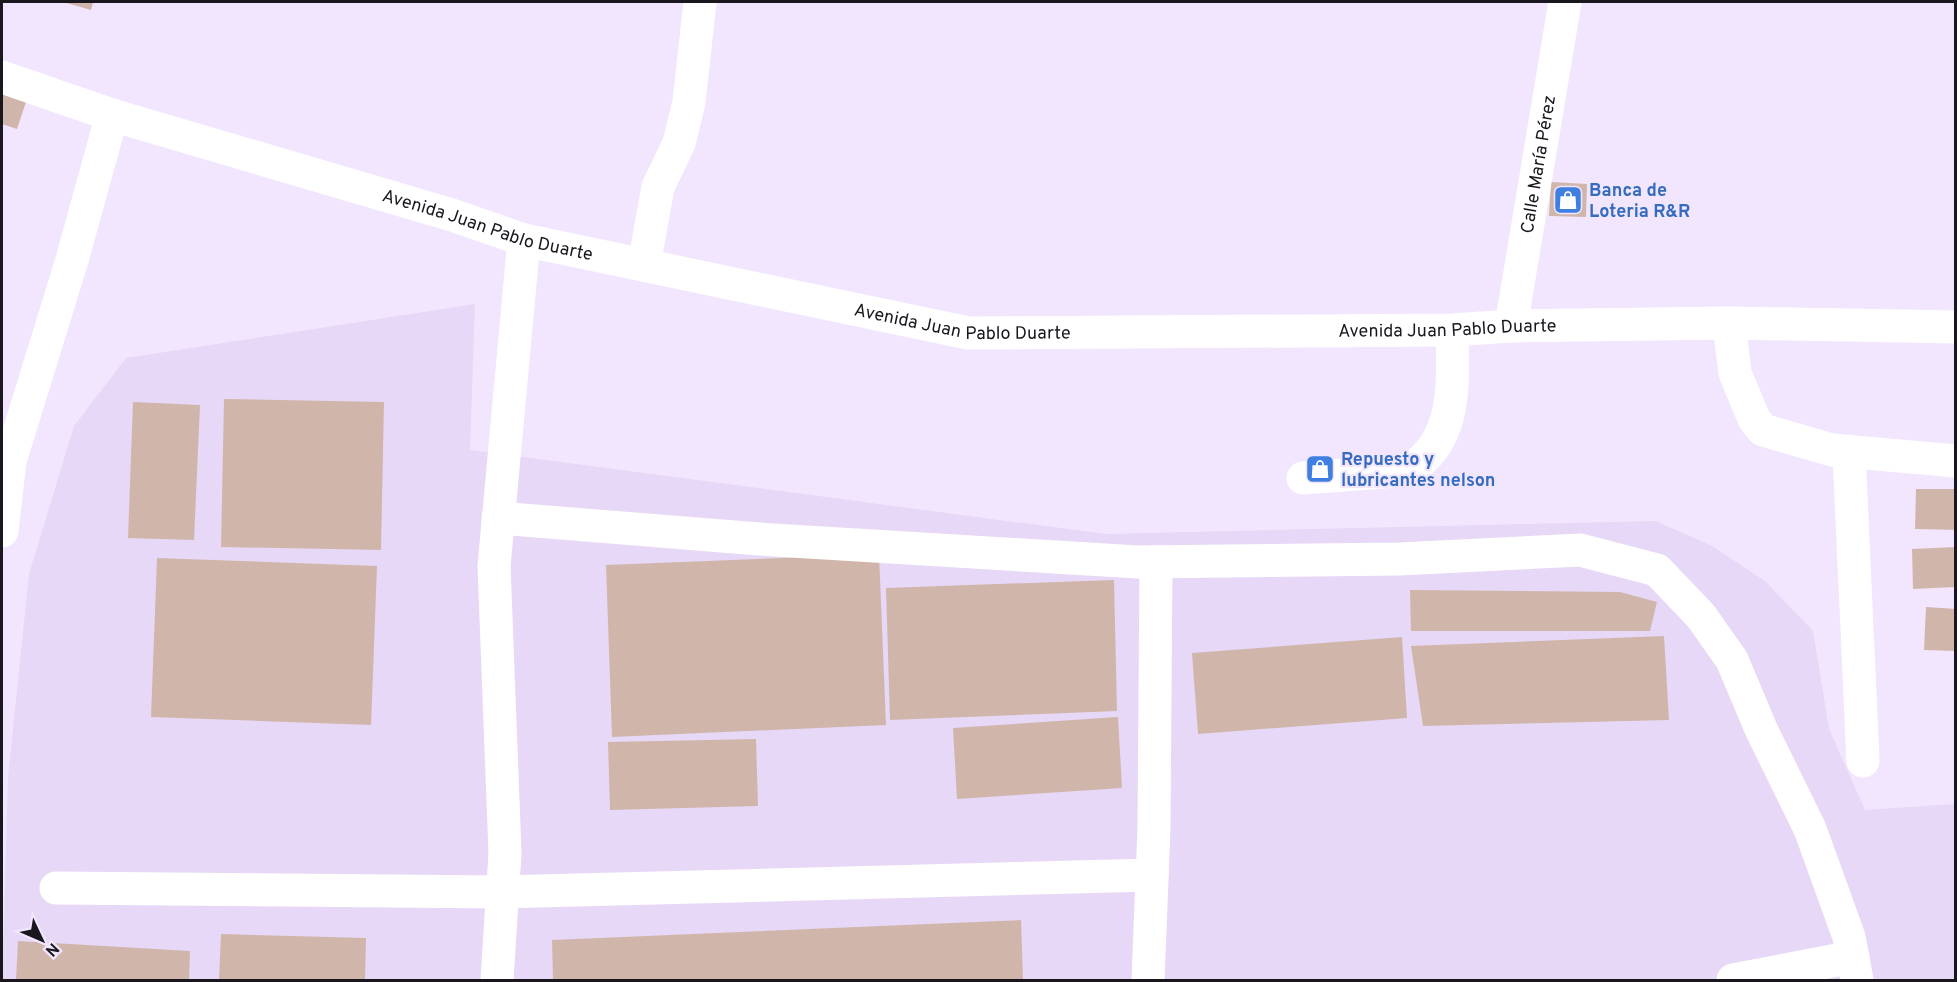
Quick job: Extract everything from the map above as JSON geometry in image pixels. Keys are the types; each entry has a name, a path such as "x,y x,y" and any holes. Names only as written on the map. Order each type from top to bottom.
{"main road":[{"path":"644,265 658,187 679,143 689,102 700,2"},
{"name":"Calle María Pérez","path":"1511,326 1565,2"},
{"name":"Avenida Juan Pablo Duarte","path":"2,77 111,115 452,215 524,240 968,333 1452,330 1511,326 1729,323 1956,327"},
{"path":"2,531 10,461 72,260 111,115"},
{"path":"497,981 505,854 494,566 524,240"},
{"path":"1729,323 1735,373 1758,426 1764,431 1849,453 1956,461"},
{"path":"1303,478 1409,470 1423,462 1436,447 1448,414 1453,386 1452,330"},
{"path":"1849,453 1863,761"},
{"path":"498,518 759,539 1156,562 1493,557 1580,550 1657,570 1701,616 1732,660 1761,729 1809,829 1849,938 1855,969 1732,981"},
{"path":"1148,981 1152,875 1156,562"},
{"path":"56,888 503,892 1152,875"}],"shaded area":[{"path":"475,304 470,450 1106,534 1656,521 1712,546 1765,581 1813,631 1829,729 1865,810 1955,804 1955,980 2,980 8,777 29,574 74,426 126,358"}],"building":[{"path":"63,2 93,2 91,10"},
{"path":"2,93 28,96 17,129 2,124"},
{"name":"Banca de Loteria R&R","path":"1551,182 1587,184 1586,217 1549,216"},
{"path":"224,399 384,402 381,550 221,547"},
{"path":"133,402 200,405 194,540 128,538"},
{"path":"1916,489 1956,489 1956,530 1915,529"},
{"path":"1956,547 1956,587 1913,589 1912,549"},
{"path":"879,554 886,725 612,737 606,565"},
{"path":"157,558 377,566 371,725 151,717"},
{"path":"1114,580 1117,711 890,720 886,588"},
{"path":"1410,590 1620,592 1657,602 1650,631 1411,631"},
{"path":"1926,607 1956,609 1956,651 1924,650"},
{"path":"1664,636 1669,720 1423,726 1411,646"},
{"path":"1402,637 1407,718 1198,734 1192,653"},
{"path":"1118,717 1122,788 957,799 953,728"},
{"path":"756,739 758,806 610,810 608,742"},
{"path":"1021,920 1023,980 553,980 552,940"},
{"path":"221,934 366,938 365,980 219,980"},
{"path":"18,941 190,951 189,980 16,980"}],"place":[{"name":"Banca de Loteria R&R","path":"1568,200"},
{"name":"Repuesto y lubricantes nelson","path":"1320,469"}]}
